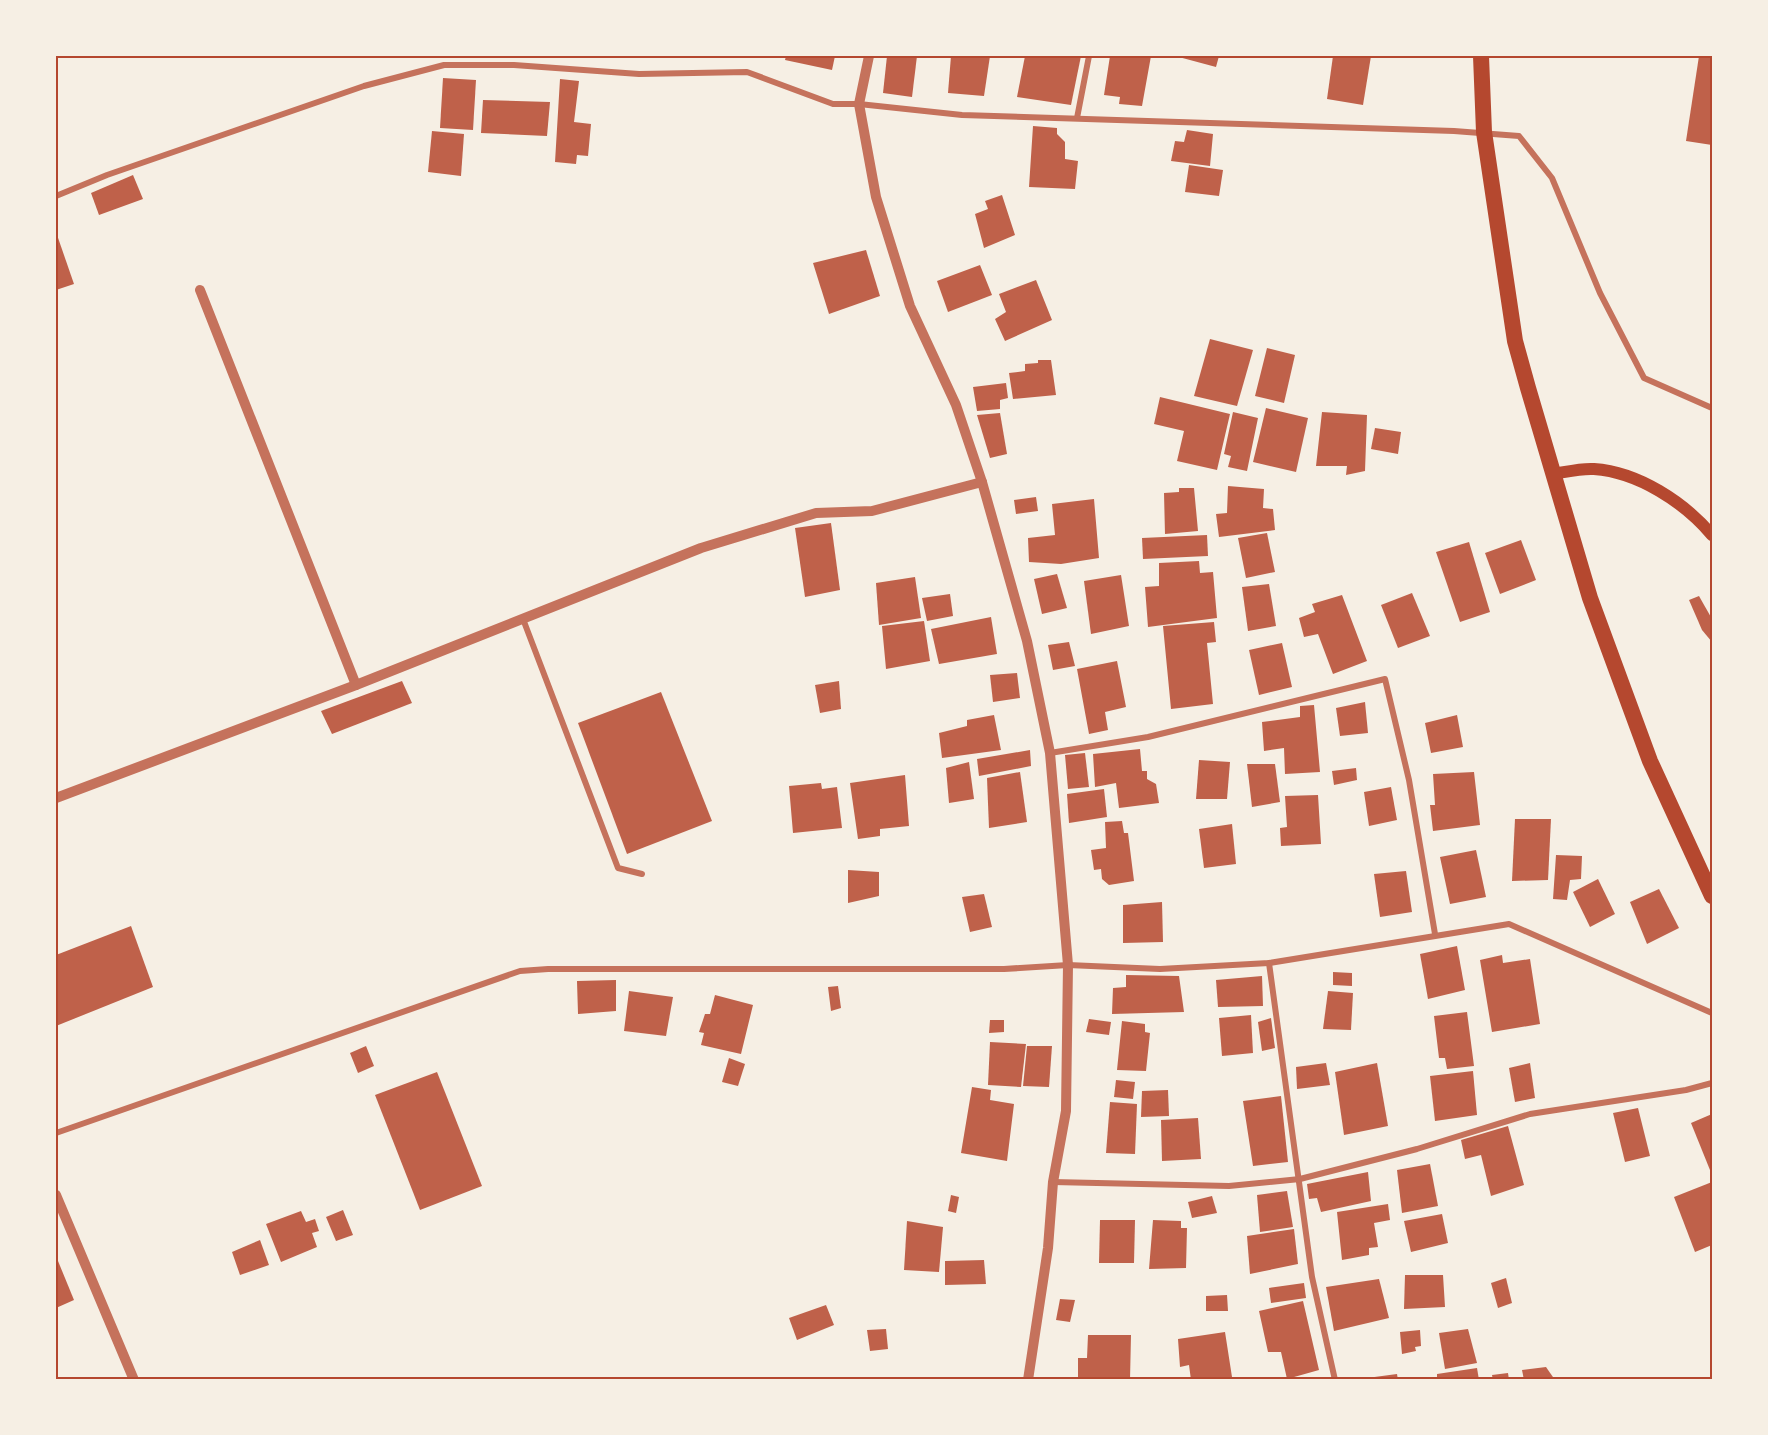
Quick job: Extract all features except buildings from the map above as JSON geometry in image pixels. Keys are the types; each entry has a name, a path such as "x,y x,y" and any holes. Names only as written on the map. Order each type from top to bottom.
{"highway":[{"path":"1481,56 1484,132 1515,341 1590,598 1650,761 1713,896"}],"main road":[{"path":"1553,474 1595,469 1636,480 1662,491 1713,535"}],"street":[{"path":"869,56 859,104 876,197 910,306 956,405 982,482 1027,641 1050,753 1068,965 1066,1112 1053,1182 1048,1248 1028,1380"},
{"path":"1077,118 1089,56"},
{"path":"56,196 107,175 364,87 444,65 514,65 639,74 747,72 833,104 859,104 962,116 1484,132 1519,136 1552,178 1600,293 1644,378 1713,408"},
{"path":"200,290 356,685"},
{"path":"56,798 356,685 701,548 816,513 872,510 982,482"},
{"path":"523,619 618,868 642,874"},
{"path":"1050,753 1148,737 1385,679 1409,780 1435,934"},
{"path":"56,1133 520,971 593,968 1004,969 1068,965 1160,969 1269,963 1435,934 1509,924 1713,1013"},
{"path":"1269,963 1312,1277 1335,1380"},
{"path":"1053,1182 1229,1186 1300,1179 1417,1149 1530,1114 1713,1083"},
{"path":"56,1194 134,1380"}]}
